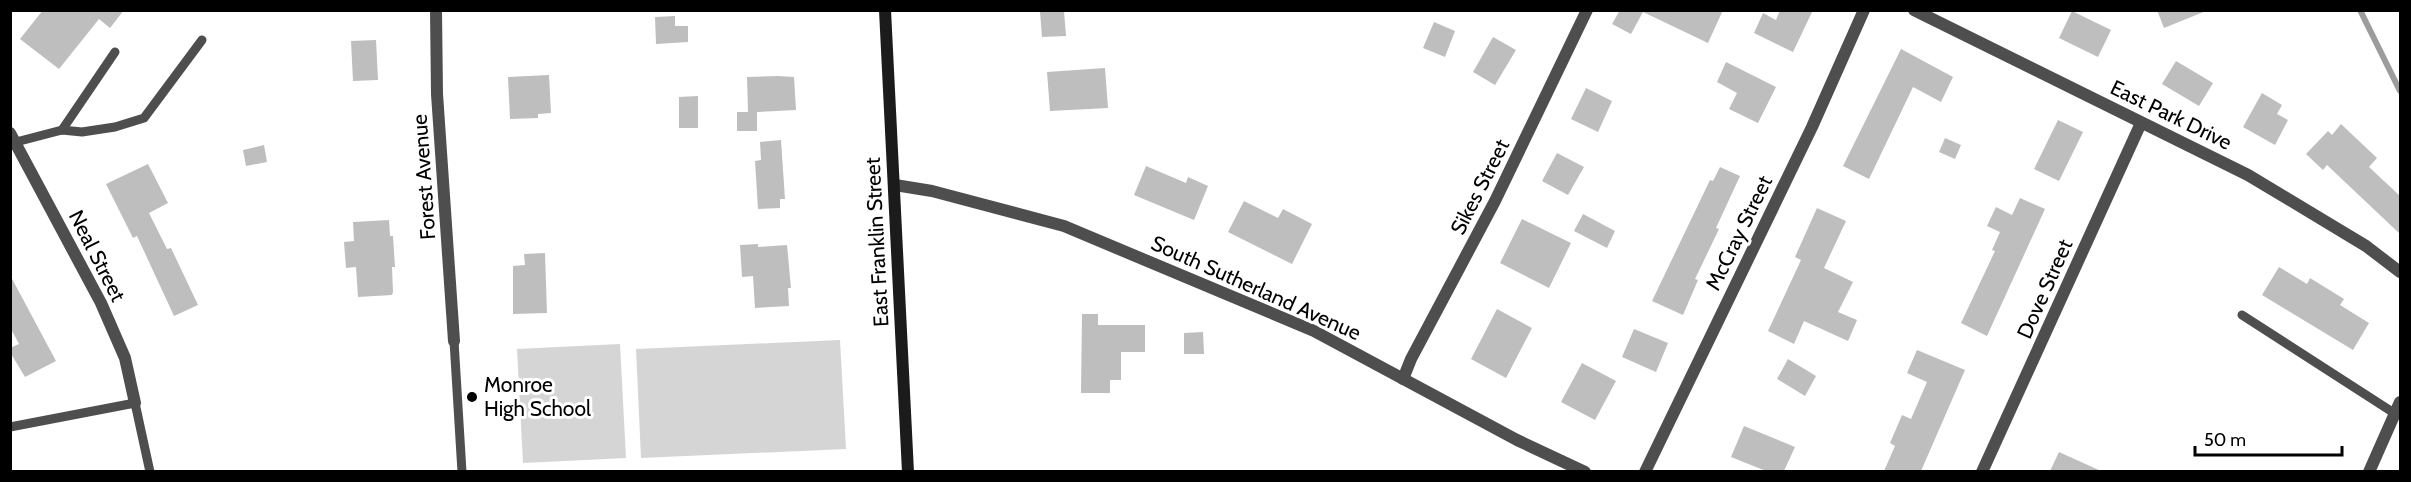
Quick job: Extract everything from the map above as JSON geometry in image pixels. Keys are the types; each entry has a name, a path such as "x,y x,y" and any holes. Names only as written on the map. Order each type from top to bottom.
{"main road":[{"name":"East Franklin Street","path":"885,10 908,471"}],"street":[{"name":"Forest Avenue","path":"436,10 437,94 454,341"},
{"name":"Sikes Street","path":"1403,378 1495,201 1587,10"},
{"name":"McCray Street","path":"1645,471 1812,127 1864,10"},
{"name":"East Park Drive","path":"1914,10 2248,175 2366,246 2400,272"},
{"name":"Dove Street","path":"1982,471 2141,123"},
{"name":"Neal Street","path":"13,138 101,303 125,358 135,403"},
{"name":"South Sutherland Avenue","path":"895,185 932,191 1064,226 1314,331 1517,440 1585,471"},
{"path":"2369,471 2397,407"}],"lane":[{"path":"13,138 62,130 82,132 115,127 144,118 202,40"},
{"path":"62,130 115,52"},
{"path":"2242,315 2397,407"},
{"path":"454,341 462,471"},
{"path":"10,427 135,403 150,471"}],"shaded area":[{"path":"840,340 846,449 641,458 636,349"},
{"path":"620,344 626,458 523,463 517,349"}],"building":[{"path":"43,10 124,10 110,28 99,19 59,69 20,39"},
{"path":"1620,10 1723,10 1708,43 1643,12 1631,34 1612,24"},
{"path":"1780,10 1813,10 1793,52 1754,33 1763,13 1776,20"},
{"path":"2157,10 2206,10 2206,11 2164,28"},
{"path":"1064,11 1066,36 1042,37 1040,12"},
{"path":"2072,11 2111,30 2098,57 2059,38"},
{"path":"675,16 675,26 688,26 688,42 656,44 655,17"},
{"path":"1434,22 1455,31 1445,57 1423,48"},
{"path":"1493,37 1516,50 1495,85 1473,72"},
{"path":"376,40 378,80 353,81 351,41"},
{"path":"1901,49 1953,77 1941,102 1913,87 1869,179 1843,166"},
{"path":"2176,61 2213,83 2199,106 2162,84"},
{"path":"1726,62 1776,87 1758,123 1729,109 1737,93 1717,82"},
{"path":"1105,68 1108,108 1050,111 1047,72"},
{"path":"549,75 551,113 538,114 538,118 510,119 508,77"},
{"path":"747,77 794,77 796,110 757,112 757,131 737,131 737,112 748,112"},
{"path":"1586,88 1612,101 1598,132 1571,119"},
{"path":"2262,93 2282,105 2277,114 2288,120 2275,145 2243,127"},
{"path":"698,96 698,128 679,128 679,97"},
{"path":"2058,120 2083,132 2059,181 2034,169"},
{"path":"2341,124 2377,158 2369,167 2400,196 2400,234 2327,165 2323,170 2306,154 2328,131 2332,135"},
{"path":"1945,138 1961,145 1955,159 1939,152"},
{"path":"781,140 785,199 780,199 780,208 758,209 755,161 761,160 760,142"},
{"path":"264,145 267,162 246,166 243,150"},
{"path":"1557,153 1584,167 1568,195 1542,181"},
{"path":"148,164 168,203 149,213 167,249 171,248 198,305 174,316 137,236 133,238 106,184"},
{"path":"1146,166 1186,183 1188,177 1208,186 1194,220 1134,195"},
{"path":"1720,167 1740,176 1716,228 1719,229 1695,279 1698,280 1683,315 1652,301 1710,180 1713,181"},
{"path":"2020,198 2045,209 1987,336 1961,323 1995,251 1992,250 2000,232 1987,226 1996,207 2012,215"},
{"path":"1244,201 1278,218 1283,209 1312,224 1292,264 1228,232"},
{"path":"1817,208 1846,221 1824,268 1853,282 1838,312 1857,320 1848,341 1804,321 1794,344 1768,331 1801,260 1795,257"},
{"path":"1583,214 1615,231 1607,248 1574,231"},
{"path":"1522,219 1571,243 1549,288 1500,263"},
{"path":"389,220 390,236 393,236 395,267 392,267 392,295 358,297 356,267 346,268 344,242 354,241 353,222"},
{"path":"758,244 758,247 787,245 791,288 788,288 789,306 755,308 753,276 742,277 740,245"},
{"path":"545,253 547,313 513,314 513,266 525,265 524,254"},
{"path":"2279,267 2307,284 2310,278 2344,299 2340,305 2369,323 2353,350 2262,295"},
{"path":"10,275 56,361 25,377 10,352 10,348 19,344 10,327"},
{"path":"1497,309 1532,328 1506,378 1471,359"},
{"path":"1082,314 1098,314 1098,325 1145,325 1145,352 1121,352 1121,380 1110,380 1110,393 1081,393"},
{"path":"1634,329 1668,343 1656,372 1622,357"},
{"path":"1203,332 1204,354 1184,354 1184,333"},
{"path":"1917,350 1965,370 1921,471 1884,471 1895,446 1890,443 1902,415 1911,419 1927,382 1907,373"},
{"path":"1788,359 1816,376 1805,396 1777,379"},
{"path":"1582,363 1616,381 1595,420 1561,402"},
{"path":"1744,426 1795,447 1784,471 1766,471 1731,457"},
{"path":"2059,452 2101,471 2050,471"}],"waterway":[{"path":"2360,10 2400,91"}],"place":[{"name":"Monroe High School","path":"472,397"}]}
